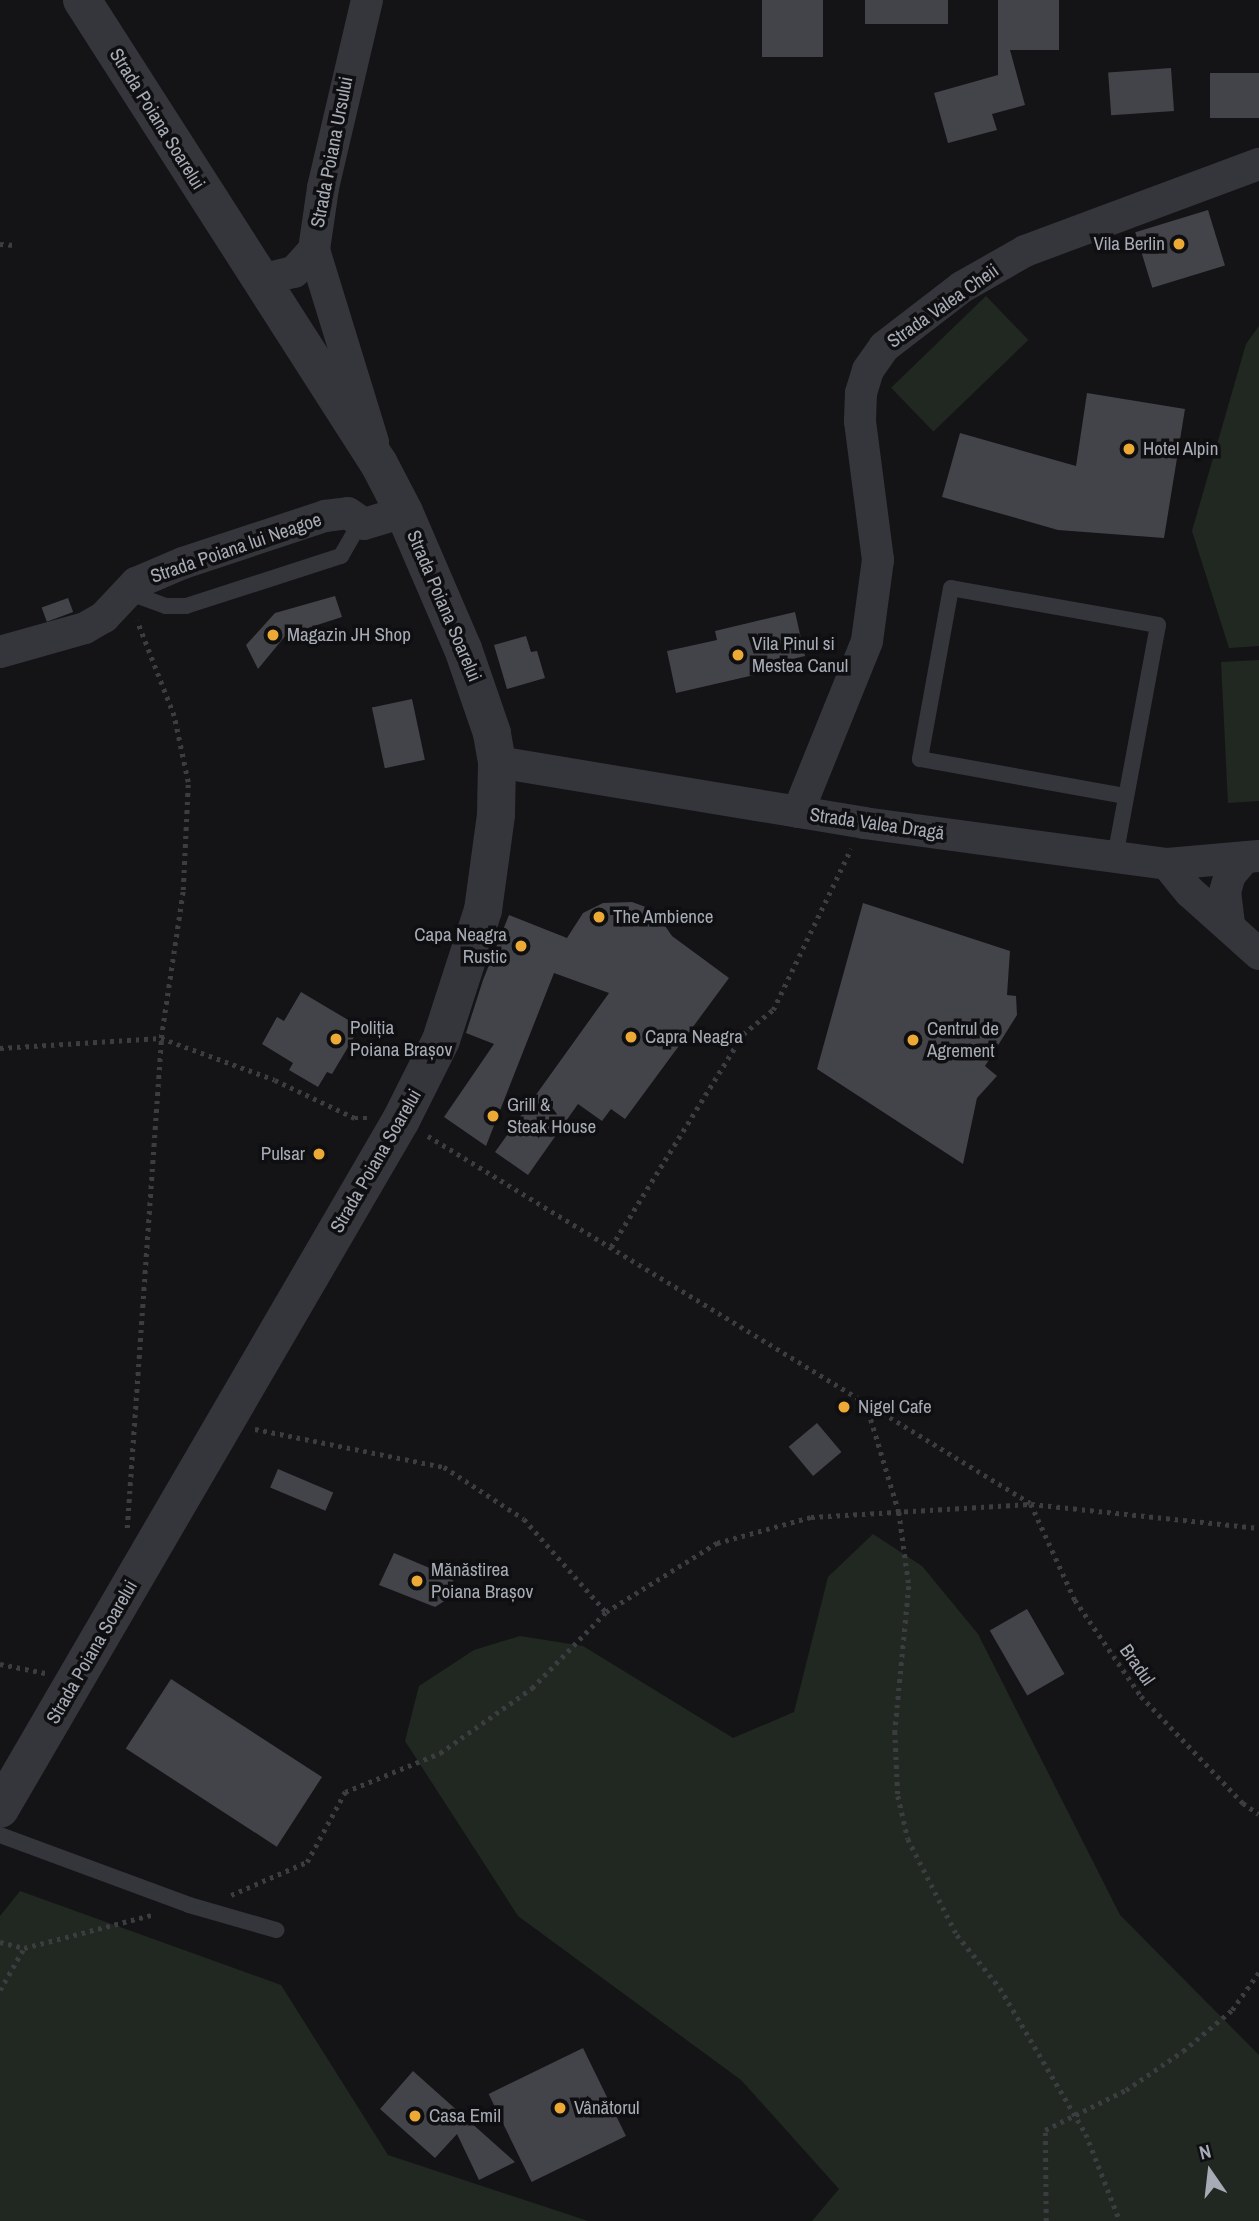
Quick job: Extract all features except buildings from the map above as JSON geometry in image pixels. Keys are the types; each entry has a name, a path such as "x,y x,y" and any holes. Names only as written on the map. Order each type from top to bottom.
{"street":[{"name":"Strada Poiana Soarelui","path":"0,1809 401,1120 441,1040 483,910 493,847 497,762 468,660 404,512 379,464 82,0"},
{"name":"Strada Poiana Ursului","path":"367,0 343,90 314,250 379,464"},
{"name":"Strada Valea Cheii","path":"798,812 867,640 878,560 860,421 861,393 868,370 884,347 962,288 1025,251 1259,164"},
{"path":"261,280 294,272 314,250"},
{"path":"361,525 404,512"},
{"name":"Strada Poiana lui Neagoe","path":"0,652 85,628 136,595 136,583 183,563 325,516 348,513 361,525"},
{"name":"Strada Valea Dragă","path":"497,762 864,823 1167,864 1252,856"},
{"path":"1229,923 1225,892 1230,875 1252,856"},
{"path":"1167,864 1190,892 1229,923 1259,954"}],"lane":[{"path":"136,595 166,606 186,606 341,556 361,525"},
{"path":"1115,857 1158,625 951,588 920,759 1126,796"},
{"path":"0,1835 189,1905 276,1930"}],"path":[{"path":"0,244 15,245"},
{"path":"127,1532 161,1038 183,890 188,782 174,716 144,649 136,595"},
{"path":"611,1247 743,1034 773,1010 864,823"},
{"path":"0,1048 161,1038 275,1080 355,1118 401,1120 1031,1504"},
{"path":"866,1403 899,1512 909,1586 895,1731 898,1796 908,1839 957,1935 1000,1988 1074,2119 1089,2139 1120,2221"},
{"path":"223,1423 444,1467 524,1519 606,1612"},
{"path":"0,1942 24,1948 226,1898 307,1862 345,1792 440,1753 532,1688 606,1612 718,1543 811,1517 1031,1504 1259,1528"},
{"name":"Bradul","path":"1031,1504 1075,1601 1141,1696 1243,1803 1259,1814"},
{"path":"0,1664 77,1679"},
{"path":"0,1990 24,1948"},
{"path":"1046,2221 1045,2130 1074,2119 1182,2051 1233,2010 1259,1972"}],"shaded area":[{"path":"986,296 1028,340 933,432 891,388"},
{"path":"1259,326 1259,646 1229,648 1192,531 1246,344"},
{"path":"1259,660 1259,801 1228,803 1221,662"},
{"path":"873,1534 922,1566 978,1634 1120,1915 1259,2055 1259,2221 812,2221 839,2189 741,2080 518,1916 405,1741 419,1686 474,1650 520,1636 583,1646 733,1738 794,1712 828,1577"},
{"path":"20,1891 281,1985 388,2155 588,2221 0,2221 0,1916"}],"place":[{"name":"Vila Berlin","path":"1179,244"},
{"name":"Hotel Alpin","path":"1129,449"},
{"name":"Magazin JH Shop","path":"273,635"},
{"name":"Vila Pinul si Mestea Canul","path":"738,655"},
{"name":"The Ambience","path":"599,917"},
{"name":"Capa Neagra Rustic","path":"521,946"},
{"name":"Capra Neagra","path":"631,1037"},
{"name":"Poliția Poiana Brașov","path":"336,1039"},
{"name":"Centrul de Agrement","path":"913,1040"},
{"name":"Grill & Steak House","path":"493,1116"},
{"name":"Pulsar","path":"319,1154"},
{"name":"Nigel Cafe","path":"844,1407"},
{"name":"Mănăstirea Poiana Brașov","path":"417,1581"},
{"name":"Vânătorul","path":"560,2108"},
{"name":"Casa Emil","path":"415,2116"}]}
